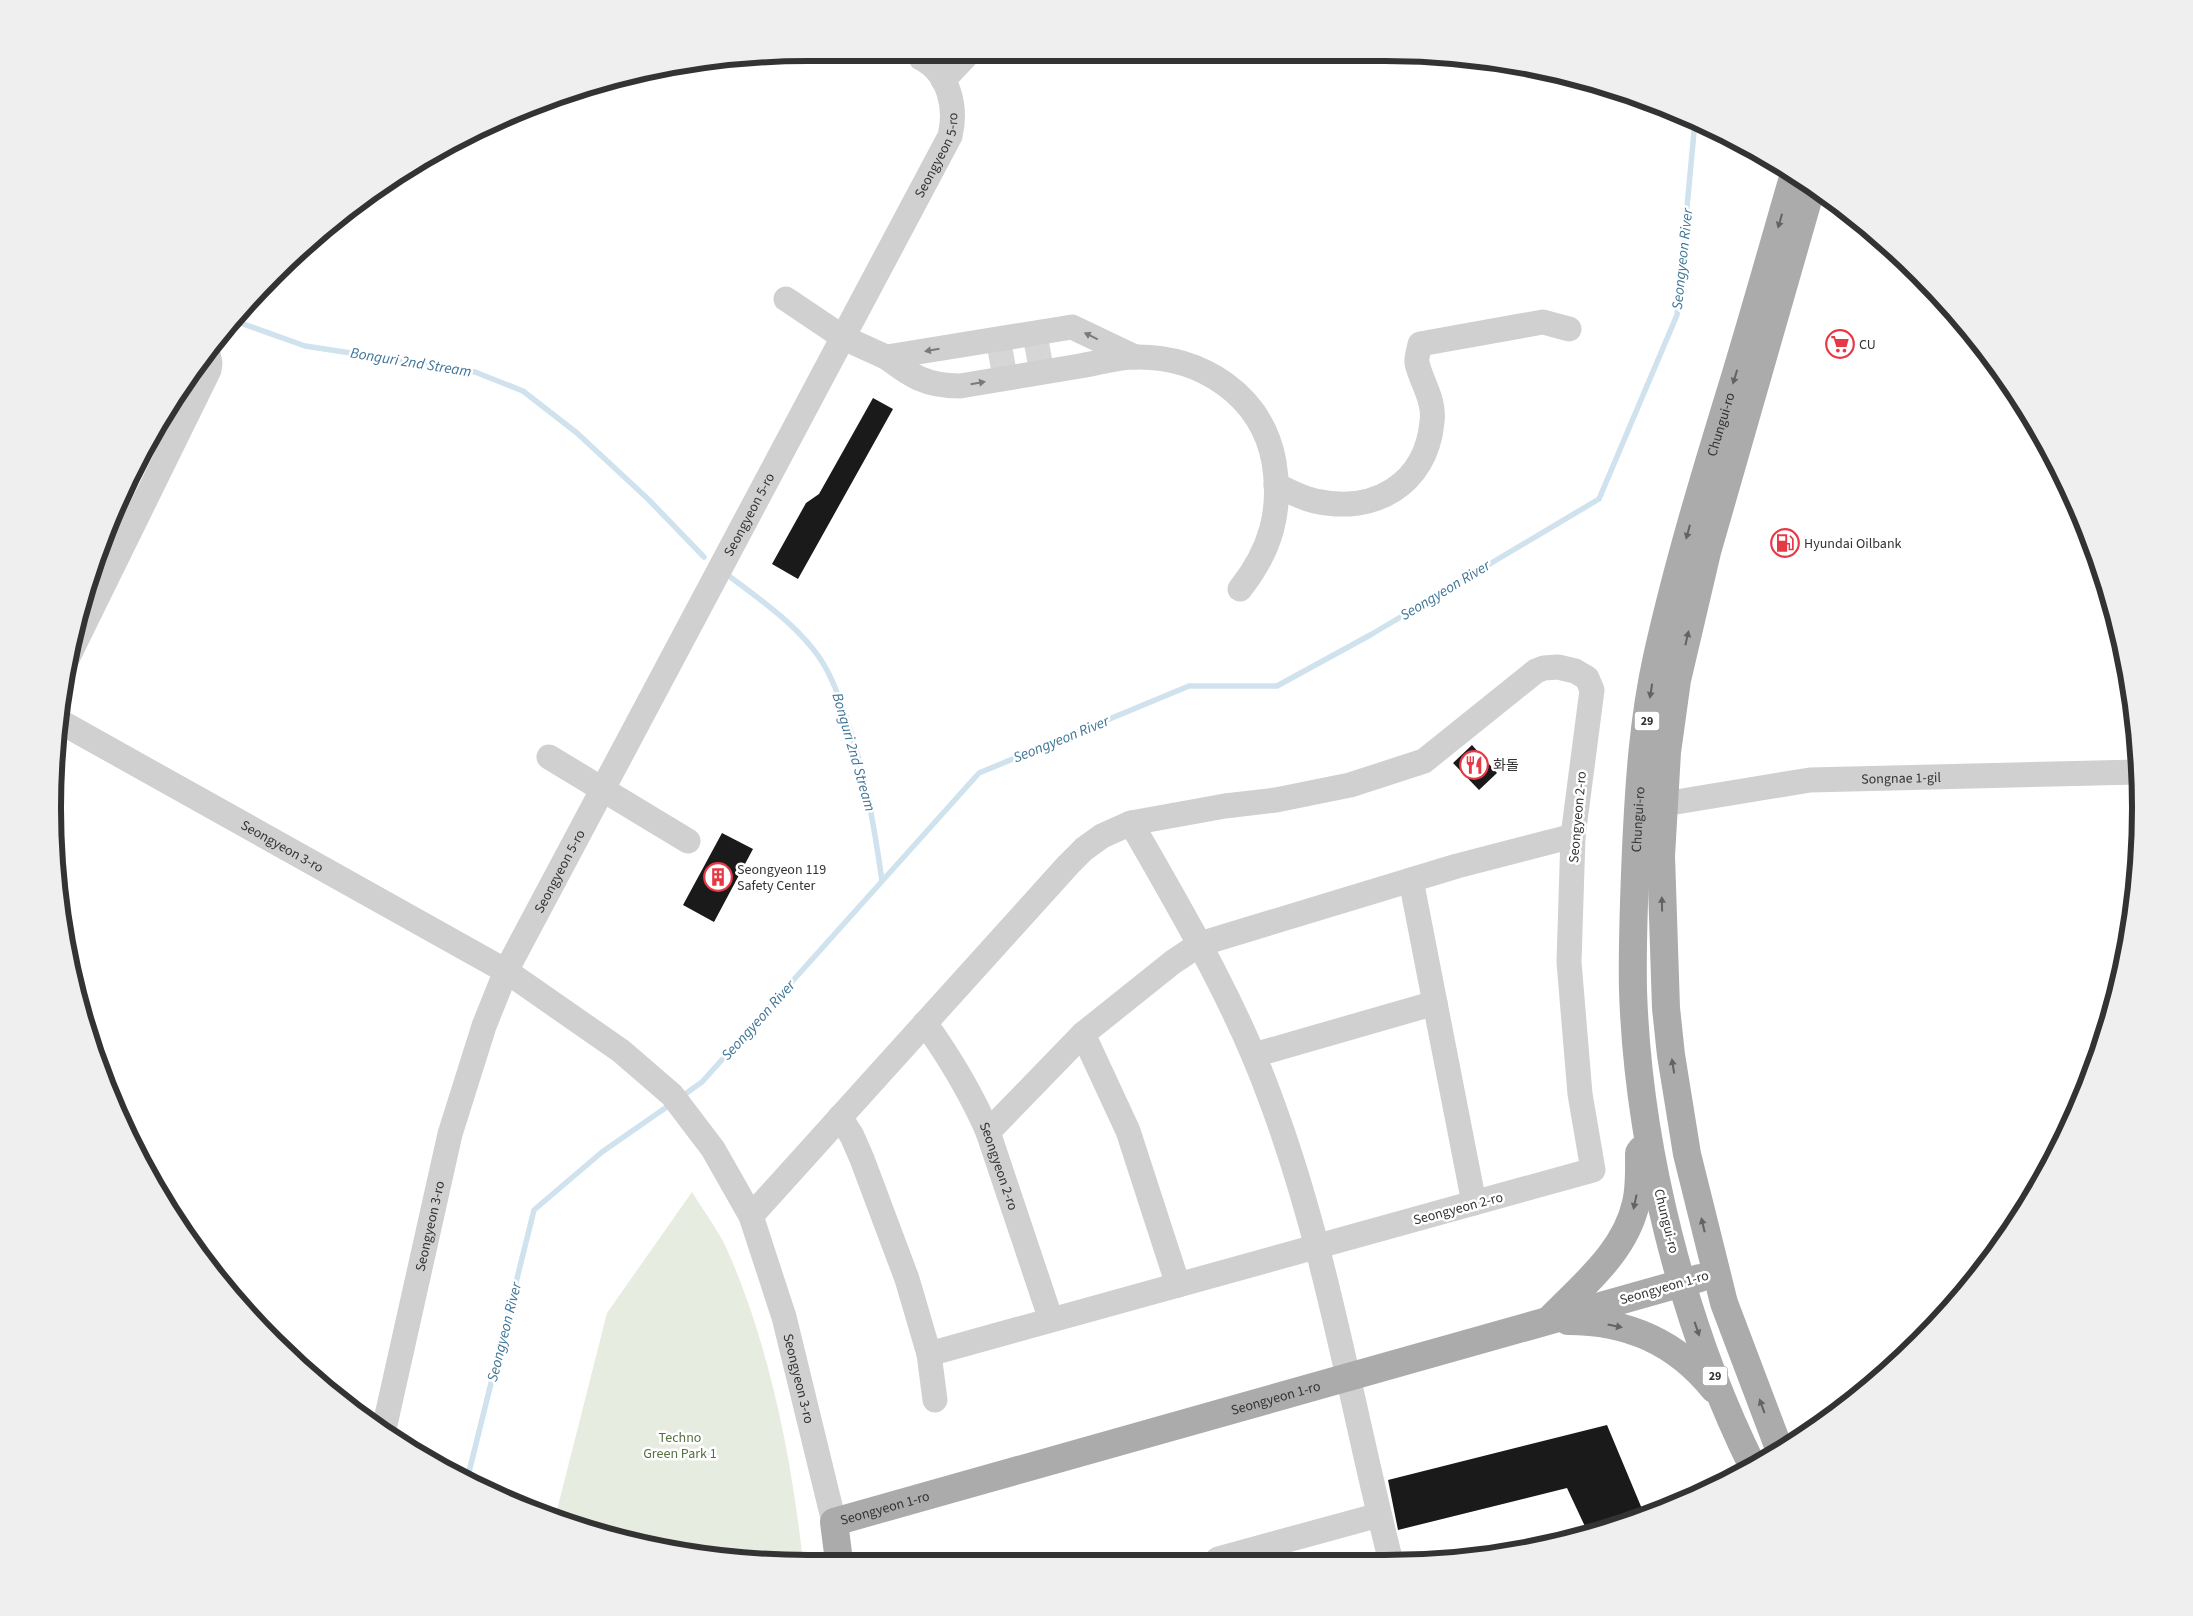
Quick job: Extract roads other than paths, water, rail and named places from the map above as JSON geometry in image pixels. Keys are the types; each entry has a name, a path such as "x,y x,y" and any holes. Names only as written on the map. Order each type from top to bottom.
{"main road":[{"name":"Chungui-ro","path":"1750,1459 1705,1352 1682,1283 1648,1139 1639,1070 1633,991 1634,893 1640,766 1656,659 1689,530 1792,182"},
{"name":"Chungui-ro","path":"1777,1443 1748,1369 1715,1272 1692,1178 1671,1055 1666,1008 1660,856 1667,752 1677,680 1707,552 1810,194"},
{"path":"1549,1320 1608,1260 1624,1237 1636,1202 1639,1152 1648,1139"},
{"path":"1658,1186 1692,1178"},
{"name":"Seongyeon 1-ro","path":"834,1522 1682,1283 1715,1272"},
{"path":"1549,1320 1575,1321 1632,1330 1658,1341 1683,1356 1727,1406"},
{"name":"Seongyeon 3-ro","path":"834,1522 838,1555"}],"street":[{"name":"Seongyeon 5-ro","path":"506,971 951,135 952,99 944,80 934,67 925,61"},
{"path":"944,80 962,61"},
{"path":"786,299 844,338 903,364 939,371 990,364"},
{"path":"1276,485 1305,498 1331,503 1362,502 1392,492 1406,482 1415,470 1429,439 1432,422 1429,393 1417,362 1420,344 1542,322 1569,329"},
{"path":"886,357 1072,327 1135,357"},
{"path":"886,357 907,373 923,382 941,386 960,386 1135,357 1171,360 1220,380 1244,400 1257,414 1272,454 1276,485 1274,526 1255,571 1240,589"},
{"path":"86,621 209,370 210,362"},
{"name":"Seongyeon 2-ro","path":"751,1216 1084,849 1102,836 1131,823 1225,806 1276,800 1332,789 1424,761 1527,677 1544,668 1558,667 1582,674 1591,683 1592,690 1573,836 1569,962 1580,1094 1593,1170 929,1354"},
{"name":"Seongyeon 3-ro","path":"67,725 506,971 621,1050 672,1095 713,1149 751,1216 784,1318 834,1522"},
{"path":"549,757 688,842"},
{"name":"Songnae 1-gil","path":"1664,804 1810,780 2131,772"},
{"path":"1131,823 1200,944 1254,1055 1271,1098 1318,1246 1389,1555"},
{"path":"988,1132 1083,1034 1173,962 1200,944 1411,880 1573,836"},
{"path":"1411,880 1474,1203"},
{"name":"Seongyeon 3-ro","path":"385,1424 450,1134 484,1026 506,971"},
{"path":"1254,1055 1434,1003"},
{"name":"Seongyeon 2-ro","path":"925,1023 948,1056 977,1106 1010,1195 1051,1320"},
{"path":"1083,1034 1128,1131 1178,1285"},
{"path":"840,1117 852,1136 907,1280 929,1354 935,1400"},
{"path":"1233,1555 1379,1515"}],"waterway":[{"name":"Seongyeon River","path":"681,1097 702,1082 979,773 1189,686 1277,686 1372,634 1599,499 1677,315 1694,129"},
{"name":"Bonguri 2nd Stream","path":"241,323 305,346 475,372 523,391 577,433 648,499 704,557"},
{"name":"Bonguri 2nd Stream","path":"729,576 794,628 819,656 828,673 843,708 859,758 872,819 882,881"},
{"name":"Seongyeon River","path":"469,1473 534,1210 602,1152 671,1104"}],"tunnel":[{"path":"990,364 1057,352"}],"place":[{"name":"CU","path":"1840,344"},
{"name":"Hyundai Oilbank","path":"1785,543"},
{"name":"화돌","path":"1474,765"},
{"name":"Seongyeon 119 Safety Center","path":"718,877"}],"park label":[{"name":"Techno Green Park 1","path":"680,1445"}]}
